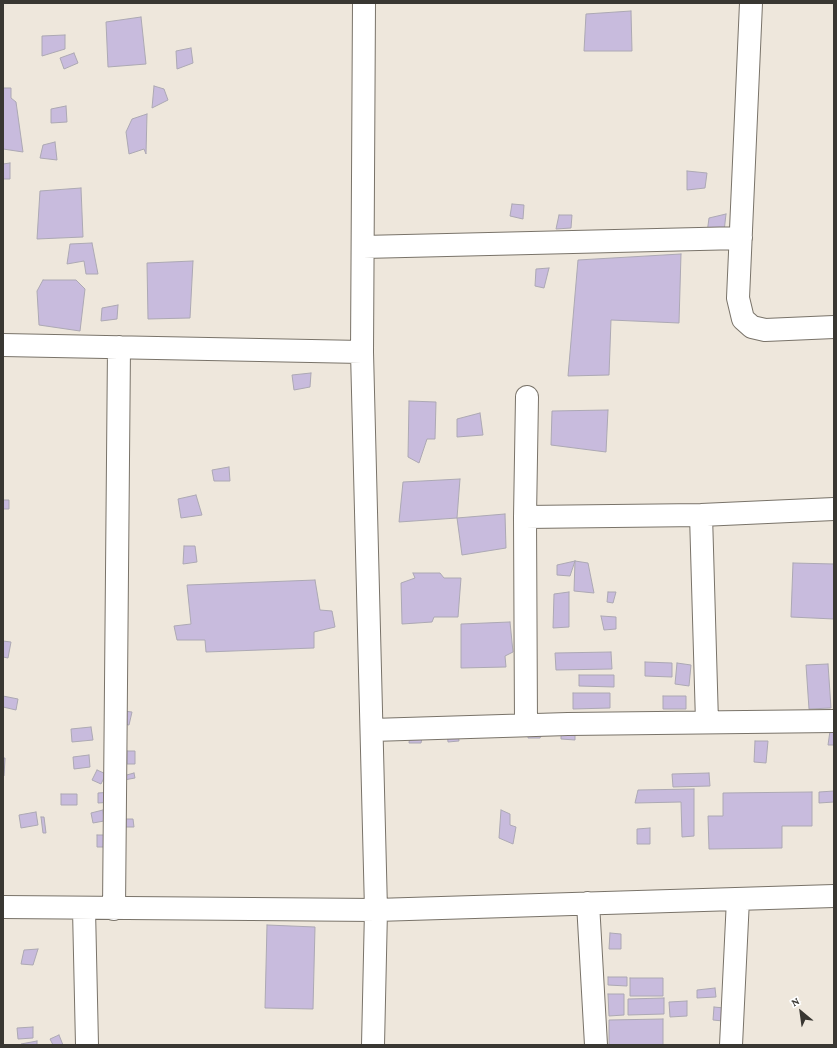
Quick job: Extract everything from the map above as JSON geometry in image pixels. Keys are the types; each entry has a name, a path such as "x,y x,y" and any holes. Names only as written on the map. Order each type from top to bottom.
{"street":[{"path":"364,3 362,352 376,910 373,1045"},
{"path":"751,3 738,298 743,320 752,327 765,330 834,327"},
{"path":"363,247 741,238"},
{"path":"3,345 362,352"},
{"path":"114,909 119,347"},
{"path":"526,725 525,517 527,397"},
{"path":"525,517 701,515 834,510"},
{"path":"701,515 707,722"},
{"path":"372,730 526,725 834,721"},
{"path":"3,907 376,910 834,896"},
{"path":"731,1045 738,899"},
{"path":"588,904 596,1045"},
{"path":"84,908 87,1045"}],"building":[{"path":"631,11 632,51 584,51 586,14"},
{"path":"141,17 146,64 108,67 106,22"},
{"path":"65,35 65,49 42,56 42,36"},
{"path":"191,48 193,63 177,69 176,51"},
{"path":"74,53 78,63 64,69 60,58"},
{"path":"154,86 164,89 168,100 152,108"},
{"path":"3,88 11,88 11,98 16,102 23,152 3,149"},
{"path":"66,106 67,122 51,123 51,109"},
{"path":"147,114 146,154 144,149 129,154 126,132 132,119"},
{"path":"55,142 57,160 40,158 43,145"},
{"path":"10,163 10,179 3,179 3,164"},
{"path":"687,171 707,173 705,188 687,190"},
{"path":"81,188 83,237 37,239 40,191"},
{"path":"512,204 524,205 523,219 510,216"},
{"path":"726,214 724,232 707,233 709,218"},
{"path":"559,215 572,215 571,228 556,229"},
{"path":"92,243 98,274 86,274 84,261 67,264 70,244"},
{"path":"681,254 679,323 611,320 609,375 568,376 578,260"},
{"path":"193,261 190,318 148,319 147,263"},
{"path":"549,268 544,288 535,286 536,269"},
{"path":"43,280 76,280 85,289 80,331 39,325 37,291"},
{"path":"118,305 117,319 101,321 102,308"},
{"path":"311,373 310,387 294,390 292,375"},
{"path":"409,401 436,402 435,439 427,439 419,463 408,457"},
{"path":"608,410 606,452 551,445 552,411"},
{"path":"480,413 483,435 457,437 457,419"},
{"path":"229,467 230,481 214,481 212,470"},
{"path":"460,479 457,518 399,522 403,482"},
{"path":"196,495 202,515 181,518 178,499"},
{"path":"3,500 9,500 9,509 3,509"},
{"path":"505,514 506,548 462,555 457,518"},
{"path":"184,546 195,546 197,562 183,564"},
{"path":"575,561 570,576 557,575 557,565"},
{"path":"575,561 588,563 594,593 574,591"},
{"path":"793,563 834,564 834,619 791,617"},
{"path":"413,573 440,573 444,578 461,578 458,617 434,617 432,622 402,624 401,583 415,578"},
{"path":"315,580 320,610 332,611 335,627 314,632 314,648 206,652 205,640 177,640 174,626 191,624 187,585"},
{"path":"569,592 569,627 553,628 554,594"},
{"path":"608,592 616,592 613,603 607,602"},
{"path":"601,616 616,617 616,629 604,630"},
{"path":"510,622 513,652 505,656 506,667 461,668 461,624"},
{"path":"3,641 11,642 8,658 3,657"},
{"path":"611,652 612,669 556,670 555,653"},
{"path":"645,662 672,663 672,677 645,676"},
{"path":"677,663 691,665 689,686 675,684"},
{"path":"828,664 831,708 809,709 806,665"},
{"path":"579,675 614,675 614,687 579,686"},
{"path":"573,693 610,693 610,708 573,709"},
{"path":"3,696 18,699 16,710 3,707"},
{"path":"663,696 686,696 686,709 663,709"},
{"path":"115,710 132,712 129,725 113,722"},
{"path":"91,727 93,740 72,742 71,729"},
{"path":"528,729 544,731 540,738 528,738"},
{"path":"561,729 575,730 575,740 561,739"},
{"path":"830,731 834,731 834,745 828,745"},
{"path":"447,732 458,732 459,741 448,742"},
{"path":"423,733 421,743 409,743 410,734"},
{"path":"755,741 768,741 766,763 754,762"},
{"path":"127,751 135,751 135,764 127,764"},
{"path":"89,755 90,767 74,769 73,757"},
{"path":"3,758 5,758 4,776 3,775"},
{"path":"97,770 106,774 101,784 92,780"},
{"path":"134,773 135,778 124,780 123,776"},
{"path":"709,773 710,786 673,787 672,774"},
{"path":"694,789 694,836 682,837 681,802 635,803 638,790"},
{"path":"834,791 834,802 819,803 819,792"},
{"path":"113,792 113,802 98,803 98,793"},
{"path":"812,792 812,826 782,826 782,848 709,849 708,816 723,816 723,793"},
{"path":"61,794 77,794 77,805 61,805"},
{"path":"103,810 104,821 93,823 91,813"},
{"path":"501,810 510,814 510,825 516,827 513,844 499,838"},
{"path":"36,812 38,825 21,828 19,815"},
{"path":"41,817 44,817 46,833 43,833"},
{"path":"118,819 133,819 134,827 118,827"},
{"path":"650,828 650,844 637,844 637,829"},
{"path":"97,835 105,835 104,847 97,847"},
{"path":"267,925 315,927 313,1009 265,1008"},
{"path":"610,933 621,934 621,949 609,949"},
{"path":"38,949 33,965 21,964 24,950"},
{"path":"608,977 627,977 627,986 608,985"},
{"path":"630,978 663,978 663,996 630,996"},
{"path":"715,988 716,997 697,998 697,990"},
{"path":"608,994 624,994 624,1015 609,1016"},
{"path":"664,998 664,1014 628,1015 628,999"},
{"path":"687,1001 687,1016 670,1017 669,1002"},
{"path":"714,1007 724,1008 723,1021 713,1020"},
{"path":"663,1019 663,1045 609,1045 609,1020"},
{"path":"33,1027 33,1038 18,1039 17,1028"},
{"path":"59,1035 63,1045 53,1045 50,1039"},
{"path":"37,1041 37,1045 21,1045 21,1044"}]}
